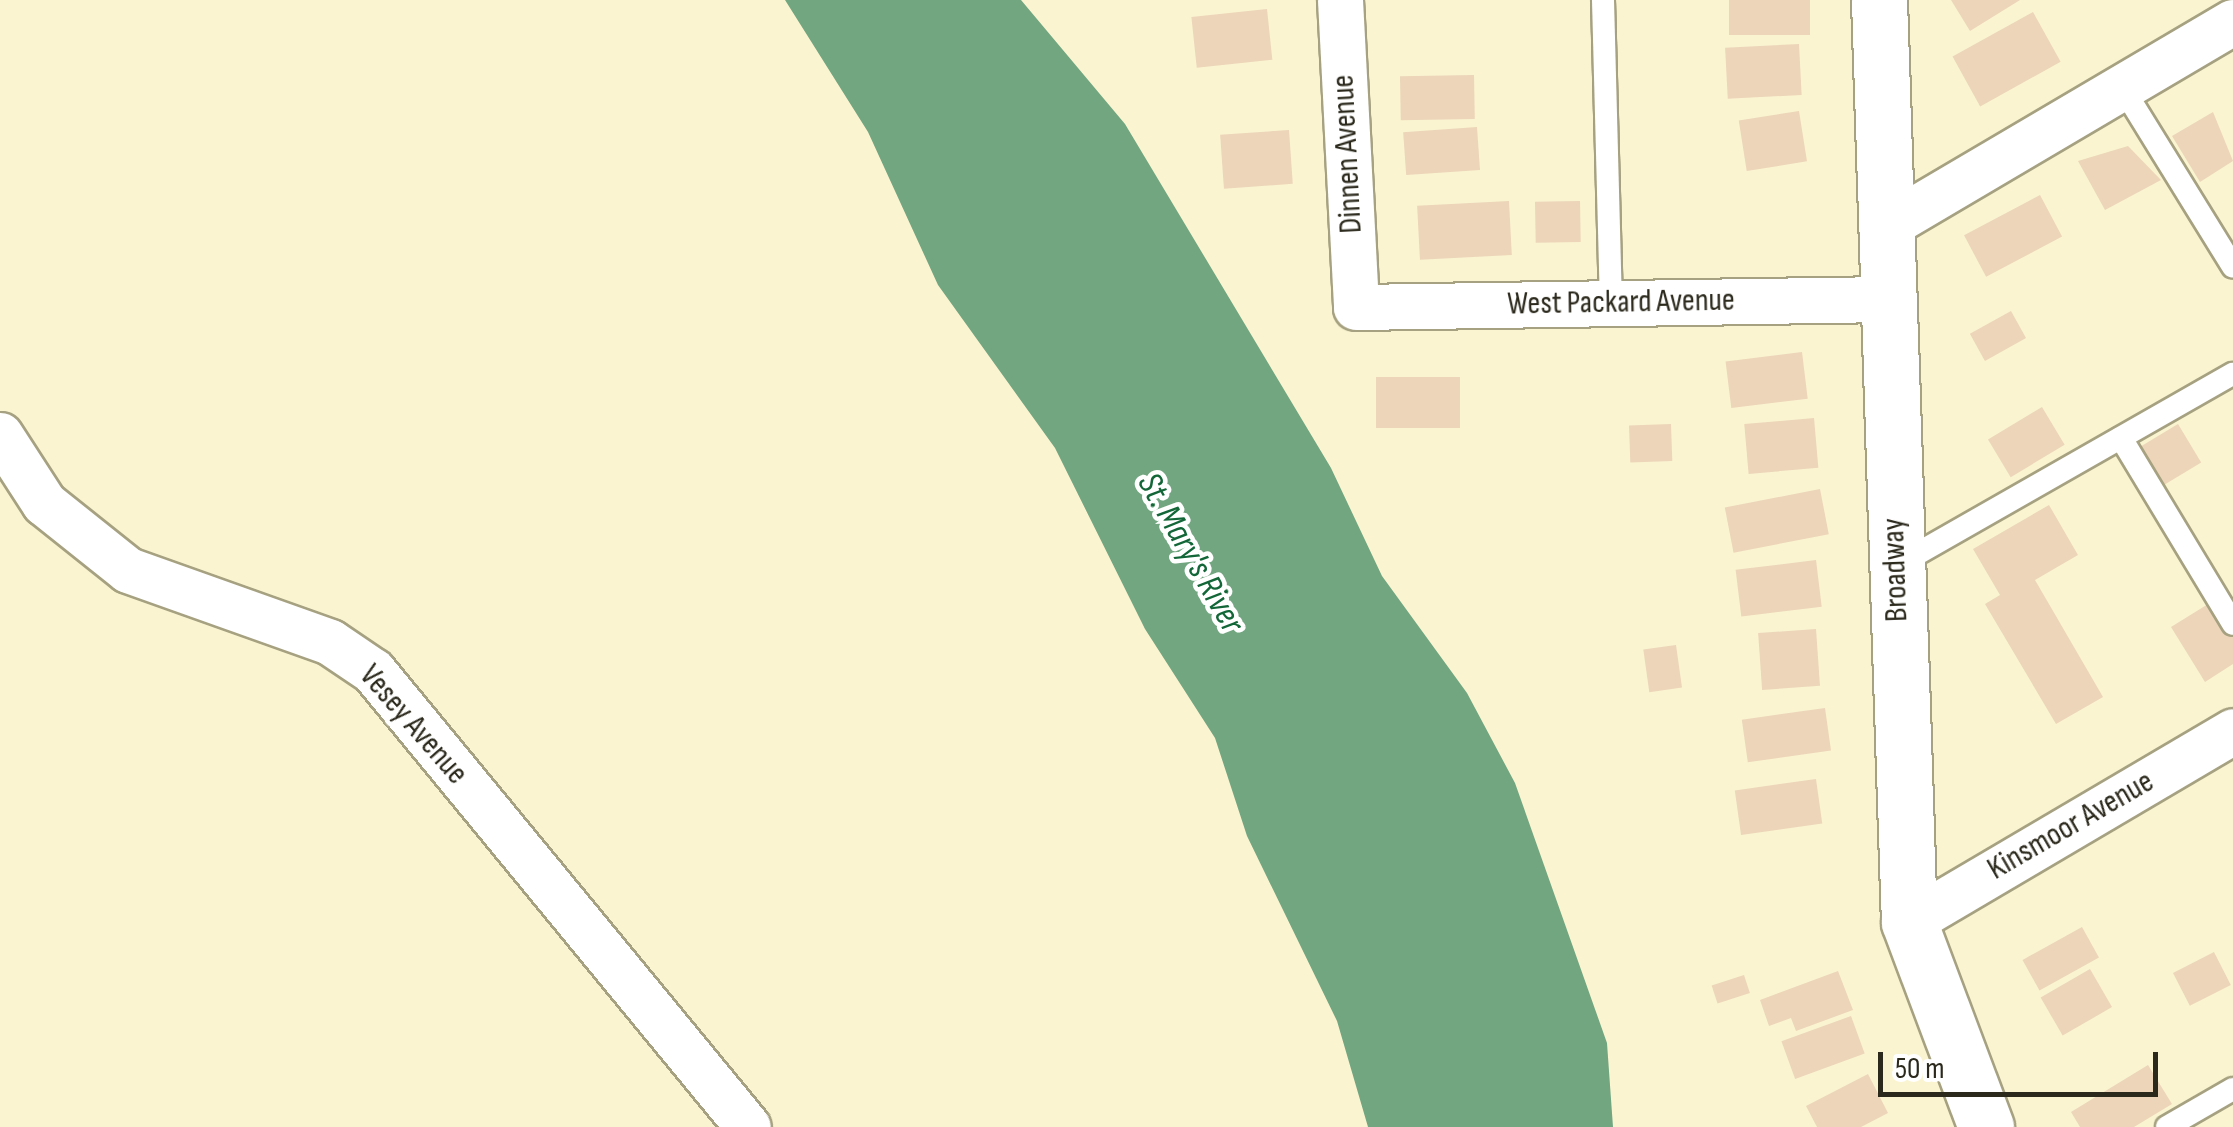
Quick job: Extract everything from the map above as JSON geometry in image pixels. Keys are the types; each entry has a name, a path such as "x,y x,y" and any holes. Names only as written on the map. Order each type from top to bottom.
{"main road":[{"name":"Broadway","path":"1879,0 1909,922 1986,1127"}],"street":[{"name":"Dinnen Avenue","path":"1340,0 1356,308"},
{"path":"1888,224 2233,22"},
{"name":"West Packard Avenue","path":"1356,308 1886,299"},
{"name":"Vesey Avenue","path":"0,434 44,503 128,570 330,642 373,671 748,1127"},
{"name":"Kinsmoor Avenue","path":"1909,922 2233,731"}],"lane":[{"path":"1603,0 1611,304"},
{"path":"2122,87 2233,267"},
{"path":"1896,566 2233,374"},
{"path":"2121,438 2233,624"},
{"path":"2166,1127 2233,1089"}],"water":[{"name":"St. Mary's River","path":"785,0 1021,0 1125,124 1331,468 1382,576 1467,693 1515,783 1607,1043 1613,1127 1368,1127 1337,1021 1247,836 1215,738 1145,629 1055,448 938,285 868,132"}],"building":[{"path":"1729,0 1810,0 1810,35 1729,35"},
{"path":"1951,0 2020,0 1970,31"},
{"path":"1267,9 1272,60 1197,68 1191,17"},
{"path":"2033,12 2061,62 1980,106 1953,57"},
{"path":"1799,44 1802,95 1728,99 1725,48"},
{"path":"1474,75 1475,119 1401,120 1400,76"},
{"path":"1799,111 1807,161 1747,171 1739,121"},
{"path":"2213,112 2233,161 2200,182 2172,136"},
{"path":"1477,127 1480,170 1406,175 1403,132"},
{"path":"1289,130 1293,184 1224,189 1220,135"},
{"path":"2128,146 2161,180 2105,210 2078,161"},
{"path":"2040,195 2062,236 1986,277 1964,235"},
{"path":"1509,201 1512,255 1420,260 1417,206"},
{"path":"1580,201 1581,242 1536,243 1535,202"},
{"path":"2011,311 2026,338 1985,361 1970,334"},
{"path":"1802,352 1808,399 1731,408 1726,361"},
{"path":"1376,377 1460,377 1460,428 1376,428"},
{"path":"2042,407 2065,445 2011,477 1988,439"},
{"path":"1814,418 1818,468 1749,474 1744,424"},
{"path":"1671,424 1672,461 1630,462 1629,425"},
{"path":"2178,424 2201,463 2164,485 2141,446"},
{"path":"1820,489 1829,534 1734,553 1725,508"},
{"path":"2049,505 2078,555 2035,580 2103,697 2056,724 1985,604 2000,595 1973,549"},
{"path":"1816,560 1822,607 1741,617 1736,570"},
{"path":"2213,601 2233,633 2233,664 2205,682 2171,627"},
{"path":"1816,629 1820,686 1762,690 1758,633"},
{"path":"1676,645 1682,688 1649,692 1643,650"},
{"path":"1825,708 1831,751 1748,762 1742,720"},
{"path":"1816,779 1822,824 1741,835 1735,790"},
{"path":"2082,927 2099,958 2039,991 2023,960"},
{"path":"2214,952 2231,985 2190,1006 2173,973"},
{"path":"2090,969 2112,1007 2063,1036 2041,998"},
{"path":"1838,971 1853,1010 1796,1031 1791,1018 1769,1026 1760,1000"},
{"path":"1744,975 1750,993 1718,1004 1712,986"},
{"path":"1851,1016 1865,1054 1795,1079 1781,1041"},
{"path":"2148,1065 2172,1104 2134,1127 2080,1127 2071,1112"},
{"path":"1868,1074 1888,1113 1861,1127 1817,1127 1806,1106"}]}
